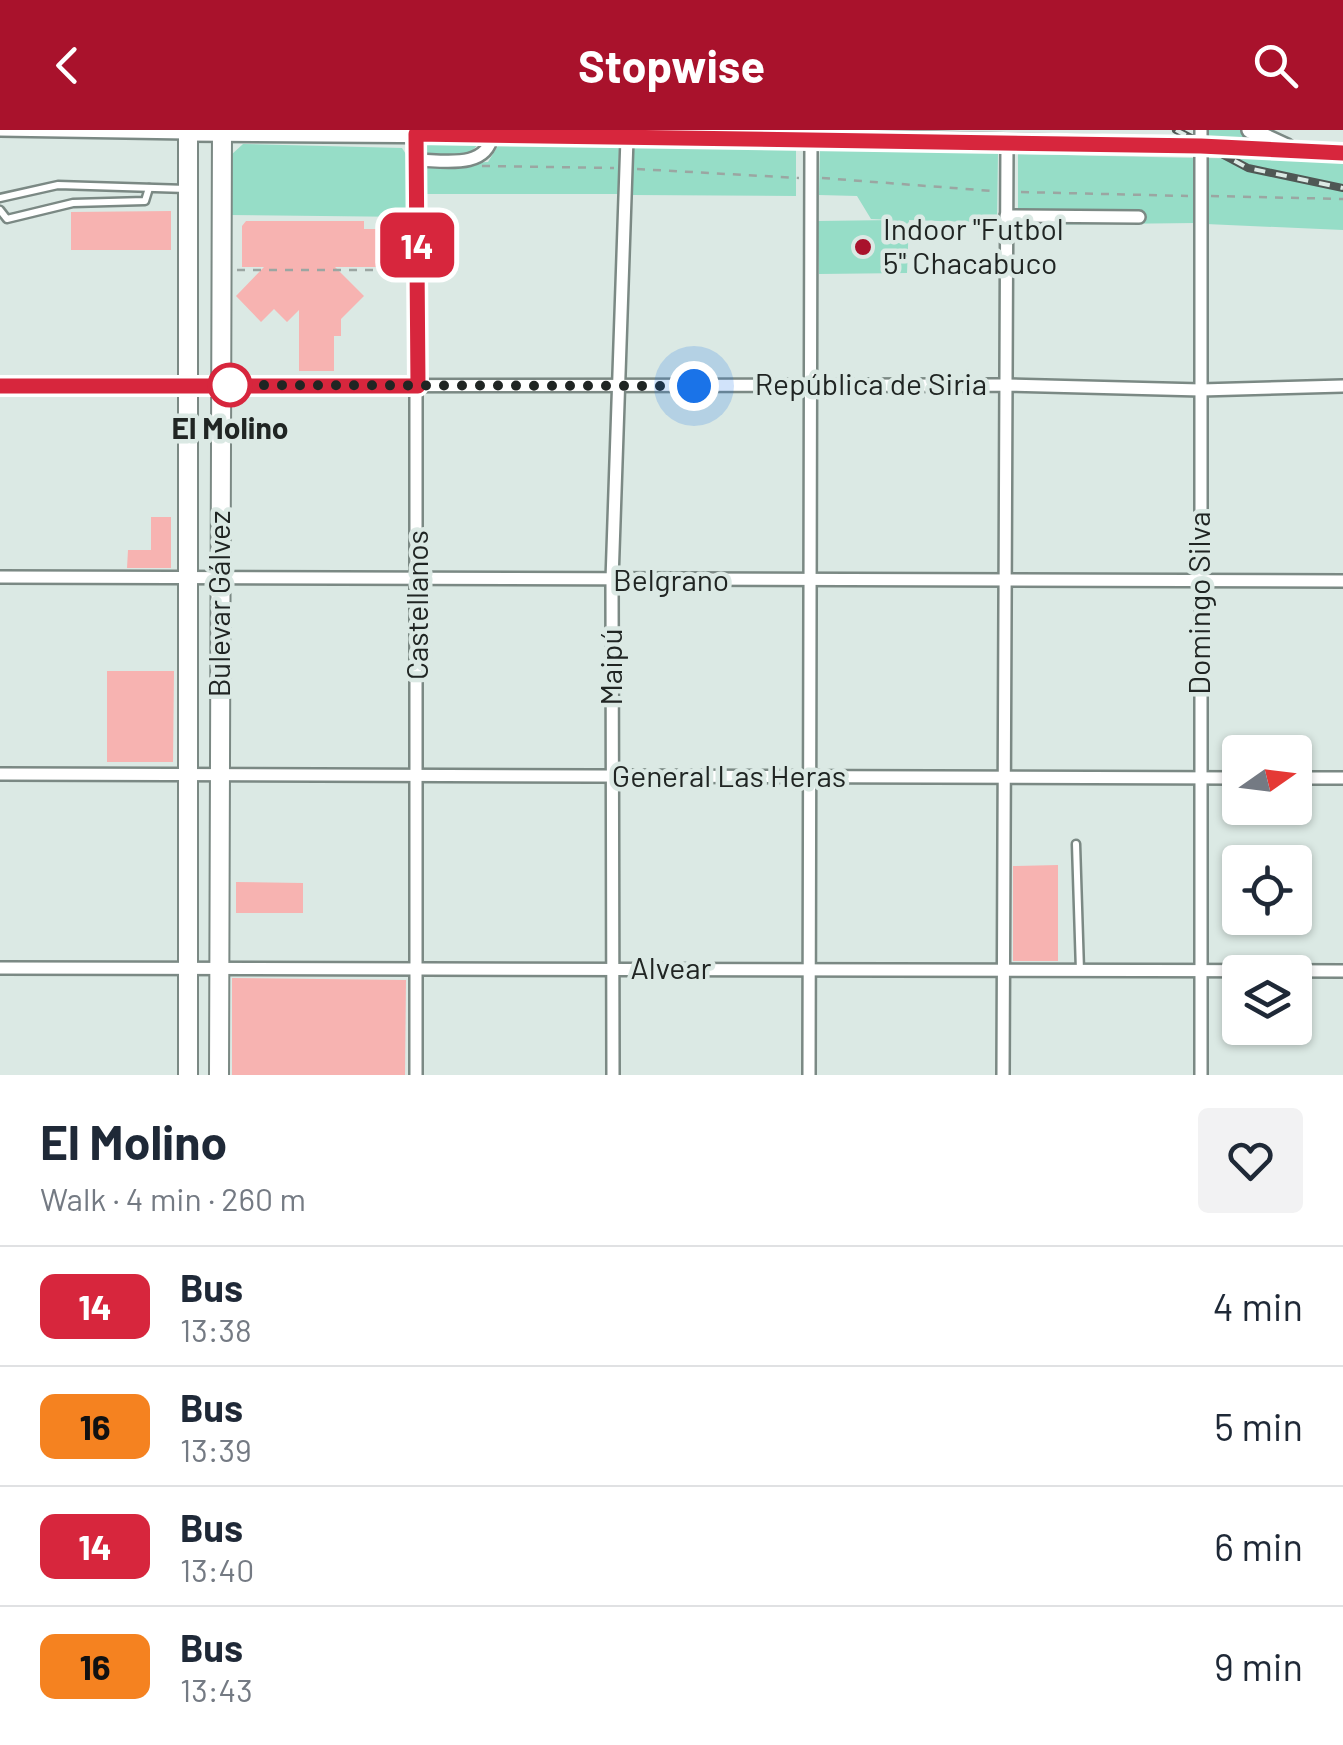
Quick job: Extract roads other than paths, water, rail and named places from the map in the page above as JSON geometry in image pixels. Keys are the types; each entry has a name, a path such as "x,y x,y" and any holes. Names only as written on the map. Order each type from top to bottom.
{"main road":[{"name":"Bulevar Gálvez","path":"188,132 188,1075"},
{"name":"Bulevar Gálvez","path":"219,1075 222,132"}],"street":[{"path":"0,130 492,133 627,138 770,134 810,139 1007,144 1201,138 1343,153"},
{"path":"1250,130 1305,152"},
{"path":"416,160 477,158 487,151 492,133"},
{"name":"Castellanos","path":"416,134 416,1075"},
{"name":"Maipú","path":"612,1075 612,580 627,138"},
{"name":"Domingo Silva","path":"1201,138 1201,1075"},
{"path":"808,1075 810,139"},
{"path":"1003,1075 1002,580 1007,144"},
{"path":"1006,216 1139,217"},
{"name":"República de Siria","path":"0,386 1004,385 1200,390 1343,386"},
{"name":"Belgrano","path":"0,577 808,582 1343,580"},
{"name":"General Las Heras","path":"0,774 1222,778"},
{"path":"1312,778 1343,778"},
{"name":"Alvear","path":"0,968 1343,971"}],"lane":[{"path":"0,198 52,186 188,189"},
{"path":"0,210 2,221 73,203 145,200 149,188"},
{"path":"1076,844 1080,971"}],"railway":[{"path":"1176,130 1248,168 1343,188"}],"place":[{"name":"Indoor \"Futbol 5\" Chacabuco","path":"863,247"},
{"name":"El Molino","path":"230,385"}]}
